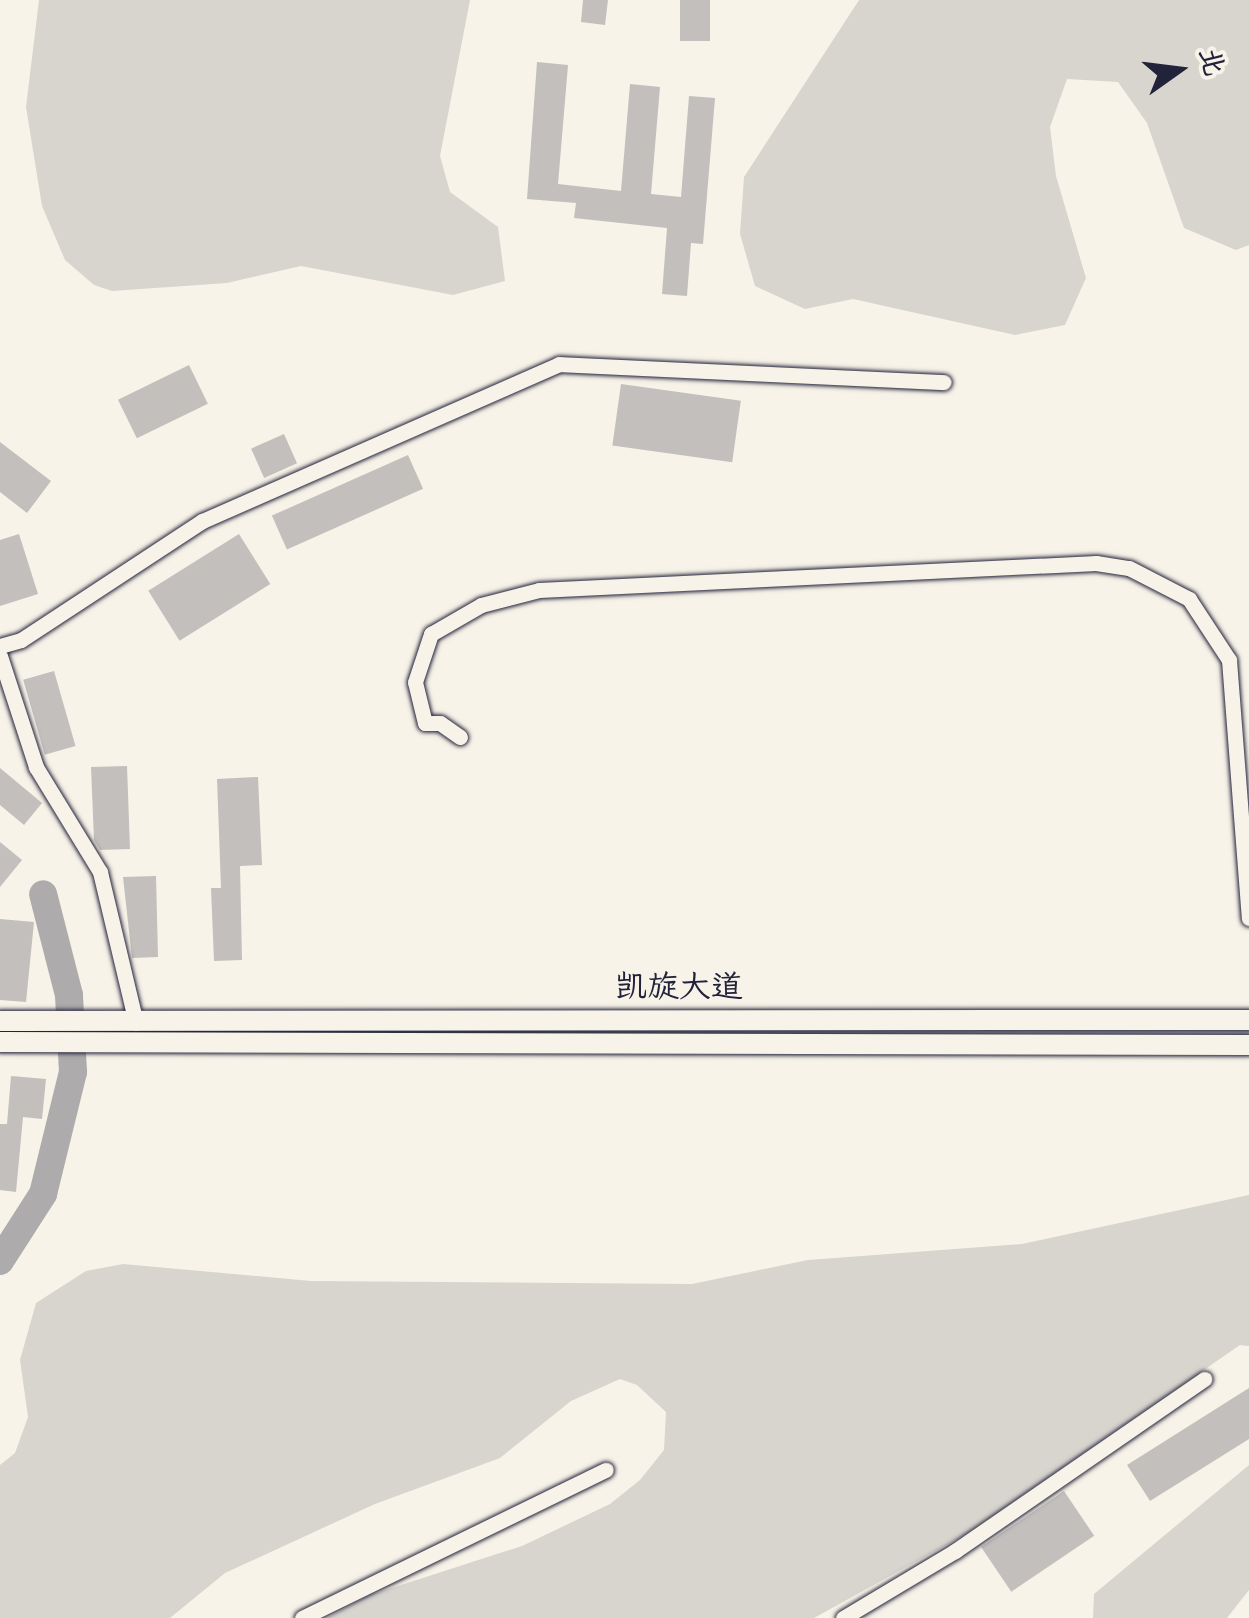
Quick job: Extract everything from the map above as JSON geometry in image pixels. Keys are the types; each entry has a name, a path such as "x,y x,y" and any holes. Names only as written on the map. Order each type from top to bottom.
{"main road":[{"name":"凯旋大道","path":"109,1032 136,1023 1249,1020"},
{"path":"0,1021 52,1031 109,1032"},
{"path":"0,1042 52,1031"},
{"name":"凯旋大道","path":"109,1032 1249,1045"}],"street":[{"path":"0,646 21,640 202,522 560,364 944,382"},
{"path":"460,737 440,724 425,723 415,682 430,634 481,605 540,590 1096,564 1130,568 1189,600 1229,660 1249,918"},
{"path":"0,656 36,767 100,872 136,1023"},
{"path":"843,1618 955,1551 1204,1379"},
{"path":"302,1618 606,1470"}],"shaded area":[{"path":"39,0 470,0 440,156 450,192 498,227 505,281 453,295 301,266 227,283 112,291 94,285 65,260 42,206 26,107"},
{"path":"859,0 1249,0 1249,245 1236,250 1184,228 1147,123 1118,82 1067,79 1050,127 1056,176 1086,278 1065,325 1015,335 853,299 805,309 755,286 740,234 744,177"},
{"path":"1249,1195 1249,1346 1240,1345 966,1534 814,1618 327,1618 370,1595 522,1546 610,1504 640,1480 664,1450 666,1412 637,1385 620,1379 571,1401 500,1458 375,1504 225,1573 170,1618 0,1618 0,1465 15,1453 28,1417 20,1360 36,1303 86,1271 123,1264 311,1281 692,1284 808,1260 1022,1244"},
{"path":"1249,1465 1249,1590 1227,1618 1093,1618 1094,1594"}],"building":[{"path":"583,0 608,0 605,25 581,22"},
{"path":"680,0 710,0 710,41 680,41"},
{"path":"537,62 568,65 558,184 621,191 630,84 660,87 651,194 681,197 689,96 715,98 703,244 691,243 687,296 662,294 667,228 574,218 576,203 527,199"},
{"path":"189,365 208,404 137,438 118,400"},
{"path":"621,384 741,401 732,462 612,445"},
{"path":"284,434 297,463 264,478 251,449"},
{"path":"0,442 51,481 27,513 0,492"},
{"path":"408,455 423,489 287,549 272,516"},
{"path":"19,534 38,594 0,606 0,540"},
{"path":"239,534 270,584 180,641 148,591"},
{"path":"54,671 75,746 45,755 23,680"},
{"path":"127,766 130,849 100,850 94,840 91,767"},
{"path":"0,768 42,803 24,825 0,805"},
{"path":"258,777 262,865 240,866 242,960 214,961 211,888 221,888 217,779"},
{"path":"0,842 22,860 0,887"},
{"path":"156,876 158,957 132,958 123,877"},
{"path":"0,919 34,922 26,1002 0,1000"},
{"path":"11,1076 46,1079 42,1119 23,1117 16,1192 0,1190 0,1124 7,1124"},
{"path":"1249,1388 1249,1439 1150,1501 1127,1465"},
{"path":"1064,1491 1094,1536 1011,1592 981,1547"}],"waterway":[{"path":"0,1261 43,1194 73,1072 69,995 43,894"}]}
